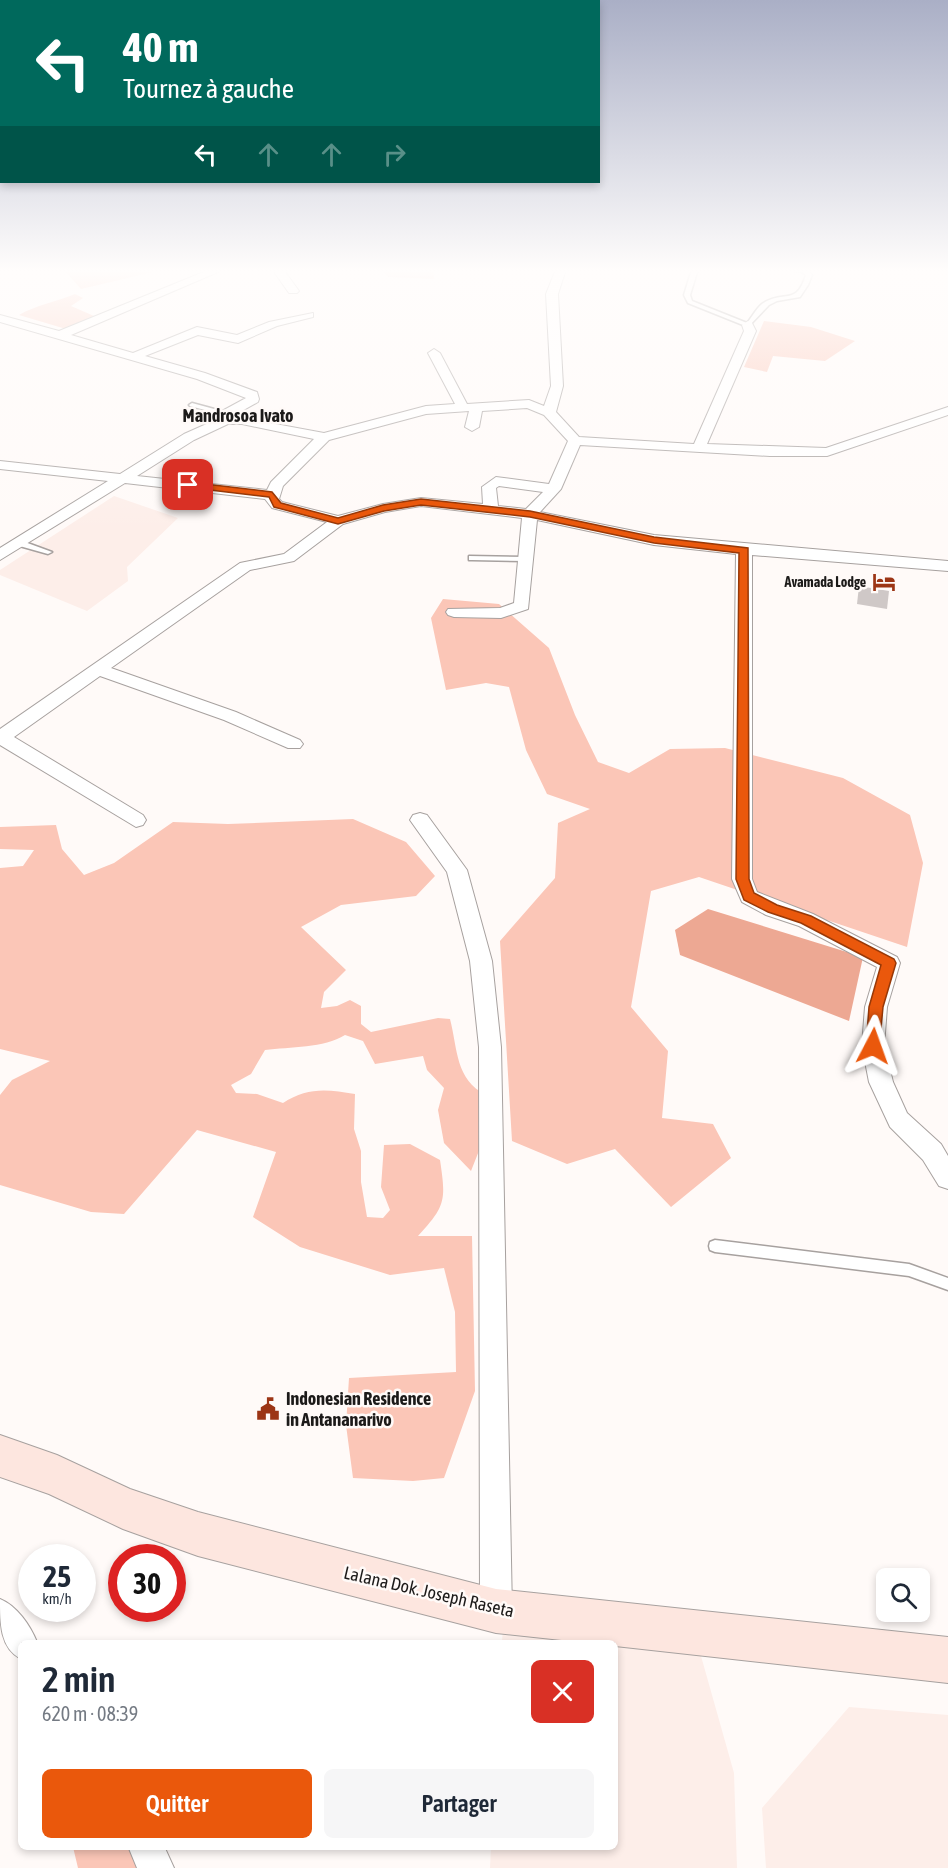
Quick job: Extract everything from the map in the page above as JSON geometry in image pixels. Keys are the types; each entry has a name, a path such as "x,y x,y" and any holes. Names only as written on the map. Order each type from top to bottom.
{"main road":[{"name":"Lalana Dok. Joseph Raseta","path":"0,1456 57,1476 123,1508 198,1534 496,1611 948,1660"}],"street":[{"path":"0,555 253,399 252,395 201,376 136,356"},
{"path":"436,356 462,406"},
{"path":"549,412 557,386 555,356"},
{"path":"699,448 739,356"},
{"path":"227,417 324,437 350,432 392,417 462,406 529,404 549,412 575,441 789,453 827,452 948,411"},
{"path":"472,427 477,405"},
{"path":"324,437 276,485 272,495 277,505 338,521"},
{"path":"454,612 501,613 522,606 530,514 554,489 575,441"},
{"path":"0,465 272,495"},
{"path":"491,510 489,487 496,481 554,489"},
{"path":"136,820 1,737 245,566 289,558 338,521 383,508 421,502 530,514 642,538 744,550 948,566"},
{"path":"744,550 742,879 749,897 773,909 806,920 889,963 876,1007 873,1046 881,1082 898,1120 932,1152 948,1178"},
{"path":"99,670 230,716 294,744"},
{"path":"420,820 457,870 482,961 490,1047 496,1611"},
{"path":"0,1615 19,1640"},
{"path":"147,1850 156,1868"}],"lane":[{"path":"192,405 227,417"},
{"path":"19,543 48,552"},
{"path":"472,558 526,560"},
{"path":"715,1246 909,1270 948,1284"}],"shaded area":[{"path":"749,356 773,356 767,372 744,367"},
{"path":"775,356 832,356 825,361"},
{"path":"114,496 178,518 127,567 128,581 87,611 0,575 0,570"},
{"path":"443,599 499,604 549,648 575,715 598,762 629,773 670,749 725,748 843,778 910,815 923,863 907,947 699,877 651,891 631,1007 668,1051 662,1118 713,1124 731,1158 671,1207 615,1149 567,1164 512,1141 500,941 555,878 558,823 590,809 547,794 526,750 509,687 486,683 446,690 431,618"},
{"path":"353,819 406,842 435,876 416,896 341,905 301,927 346,970 324,992 321,1008 337,1006 350,1000 361,1006 361,1024 371,1032 438,1018 450,1019 463,1072 468,1081 486,1095 484,1138 471,1171 444,1143 438,1110 444,1088 427,1070 423,1056 375,1064 363,1041 345,1035 317,1045 265,1050 251,1074 231,1085 236,1093 257,1094 283,1103 309,1092 335,1091 355,1094 354,1129 361,1151 361,1182 367,1217 383,1218 390,1210 381,1187 384,1145 410,1144 440,1160 443,1185 442,1202 434,1217 418,1236 472,1236 475,1391 444,1478 413,1481 353,1478 346,1425 349,1378 456,1372 455,1312 444,1268 390,1275 300,1247 253,1217 276,1152 197,1130 124,1214 91,1212 0,1185 0,1095 12,1080 50,1061 0,1049 0,868 23,866 34,850 0,849 0,827 56,825 62,849 84,875 114,863 173,822 228,824"},
{"path":"708,909 863,957 849,1021 680,955 675,930"},
{"path":"504,1612 701,1656 734,1773 737,1868 490,1868 491,1850 618,1850 618,1640 502,1640"},
{"path":"849,1707 948,1715 948,1868 766,1868 762,1808"},
{"path":"74,1850 142,1850 152,1868 78,1868"}],"building":[{"path":"859,586 889,591 887,609 857,604"}],"place":[{"name":"Avamada Lodge","path":"884,582"},
{"name":"Indonesian Residence in Antananarivo","path":"268,1409"}],"district":[{"name":"Mandrosoa Ivato","path":"238,416"}],"route":[{"path":"188,485 272,495 277,505 338,521 383,508 421,502 530,514 654,540 744,550 742,879 749,897 773,909 806,920 889,963 876,1007 873,1046"}]}
